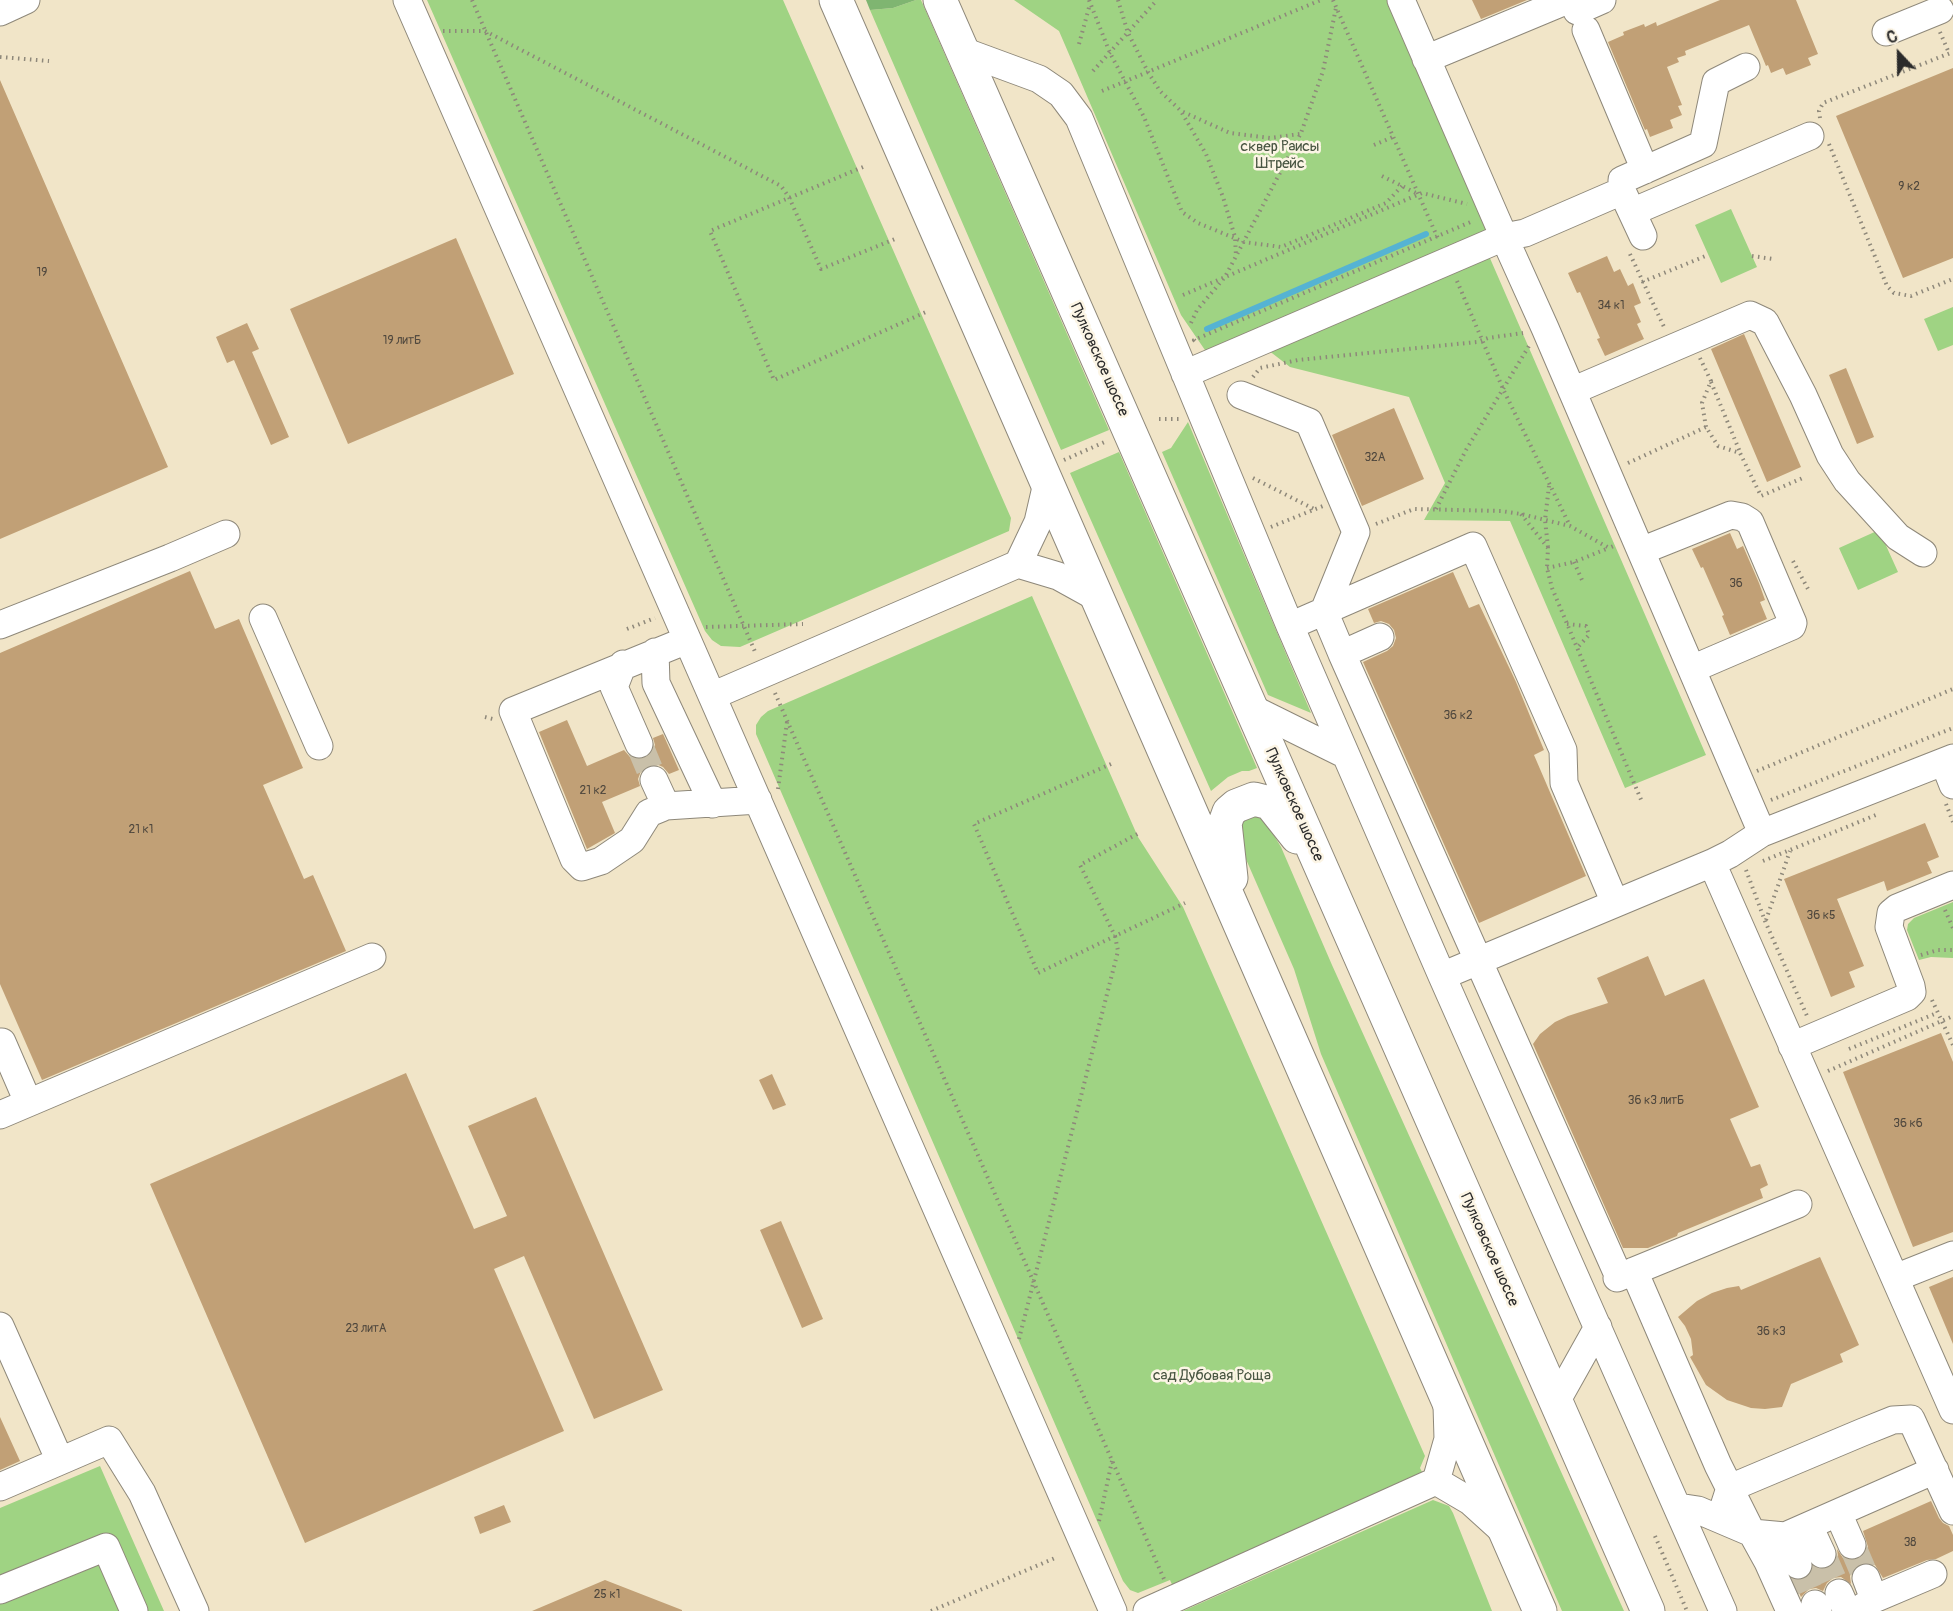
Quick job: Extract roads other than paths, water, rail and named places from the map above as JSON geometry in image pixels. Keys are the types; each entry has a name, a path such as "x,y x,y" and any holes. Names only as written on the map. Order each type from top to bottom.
{"main road":[{"path":"836,0 1056,472 1096,597 1540,1611"},
{"name":"Пулковское шоссе","path":"940,0 1648,1611"},
{"path":"1234,912 1225,823 1229,812 1236,806 1254,799 1270,803 1318,860"}],"street":[{"path":"0,12 26,0"},
{"path":"407,0 693,633 712,696 767,798 1113,1611"},
{"path":"1401,0 1542,329 1572,391 1692,669 1753,776 1762,832"},
{"path":"1426,58 1567,2 1577,11 1602,0"},
{"path":"1886,32 1925,9"},
{"path":"1586,30 1645,170"},
{"path":"963,51 1039,79 1061,94 1079,118 1290,626 1723,1611"},
{"path":"1632,223 1622,180 1703,144 1716,82 1746,67"},
{"path":"1185,374 1498,225 1525,232 1632,223 1820,133"},
{"path":"1572,391 1750,315 1765,322 1795,398 1847,482 1898,537 1923,554"},
{"path":"1241,395 1309,422 1356,532 1324,611 1342,654 1480,960 1730,1488 1768,1562 1808,1609"},
{"path":"1018,564 1038,522 1056,472"},
{"path":"1638,544 1731,515 1742,517 1750,522 1793,623 1790,634 1692,669"},
{"path":"0,625 226,534"},
{"path":"1290,626 1473,546 1563,750 1564,783 1615,903"},
{"path":"712,696 1018,564 1058,576 1096,597"},
{"path":"262,618 319,746"},
{"path":"539,719 618,683 655,652 693,633"},
{"path":"1342,654 1380,637"},
{"path":"655,652 656,683 713,804"},
{"path":"656,683 618,683 513,711 574,858 582,867 601,861 632,840 649,813 666,806 767,798"},
{"path":"618,683 639,744"},
{"path":"1251,708 1346,755"},
{"path":"1442,976 1712,863 1730,854 1762,832 1950,768"},
{"path":"654,780 666,806"},
{"path":"1712,863 1953,1410"},
{"path":"1792,1046 1907,997 1912,992 1911,986 1889,927 1891,913 1897,908 1948,894"},
{"path":"0,1115 372,957"},
{"path":"2,1042 28,1102"},
{"path":"1583,1294 1798,1204"},
{"path":"1895,1278 1953,1256"},
{"path":"0,1326 60,1461"},
{"path":"1556,1402 1598,1327"},
{"path":"1147,1611 1436,1481 1448,1439 1447,1399"},
{"path":"1720,1519 1730,1488 1893,1420 1911,1419 1953,1511"},
{"path":"0,1487 109,1440 142,1493 195,1611"},
{"path":"1678,1507 1698,1510 1752,1533 1785,1536 1935,1470"},
{"path":"1436,1481 1470,1501 1507,1533"},
{"path":"1838,1514 1852,1545"},
{"path":"1809,1526 1822,1554"},
{"path":"1785,1536 1798,1565"},
{"path":"0,1590 106,1546 134,1611"},
{"path":"1857,1598 1933,1574"}],"waterway":[{"path":"1207,329 1426,234"}],"tunnel":[{"path":"639,744 654,780"},
{"path":"1852,1545 1866,1578"},
{"path":"1822,1554 1839,1593"},
{"path":"1798,1565 1815,1604"}],"park label":[{"name":"сквер Раисы Штрейс","path":"1280,156"},
{"name":"сад Дубовая Роща","path":"1212,1376"}]}
